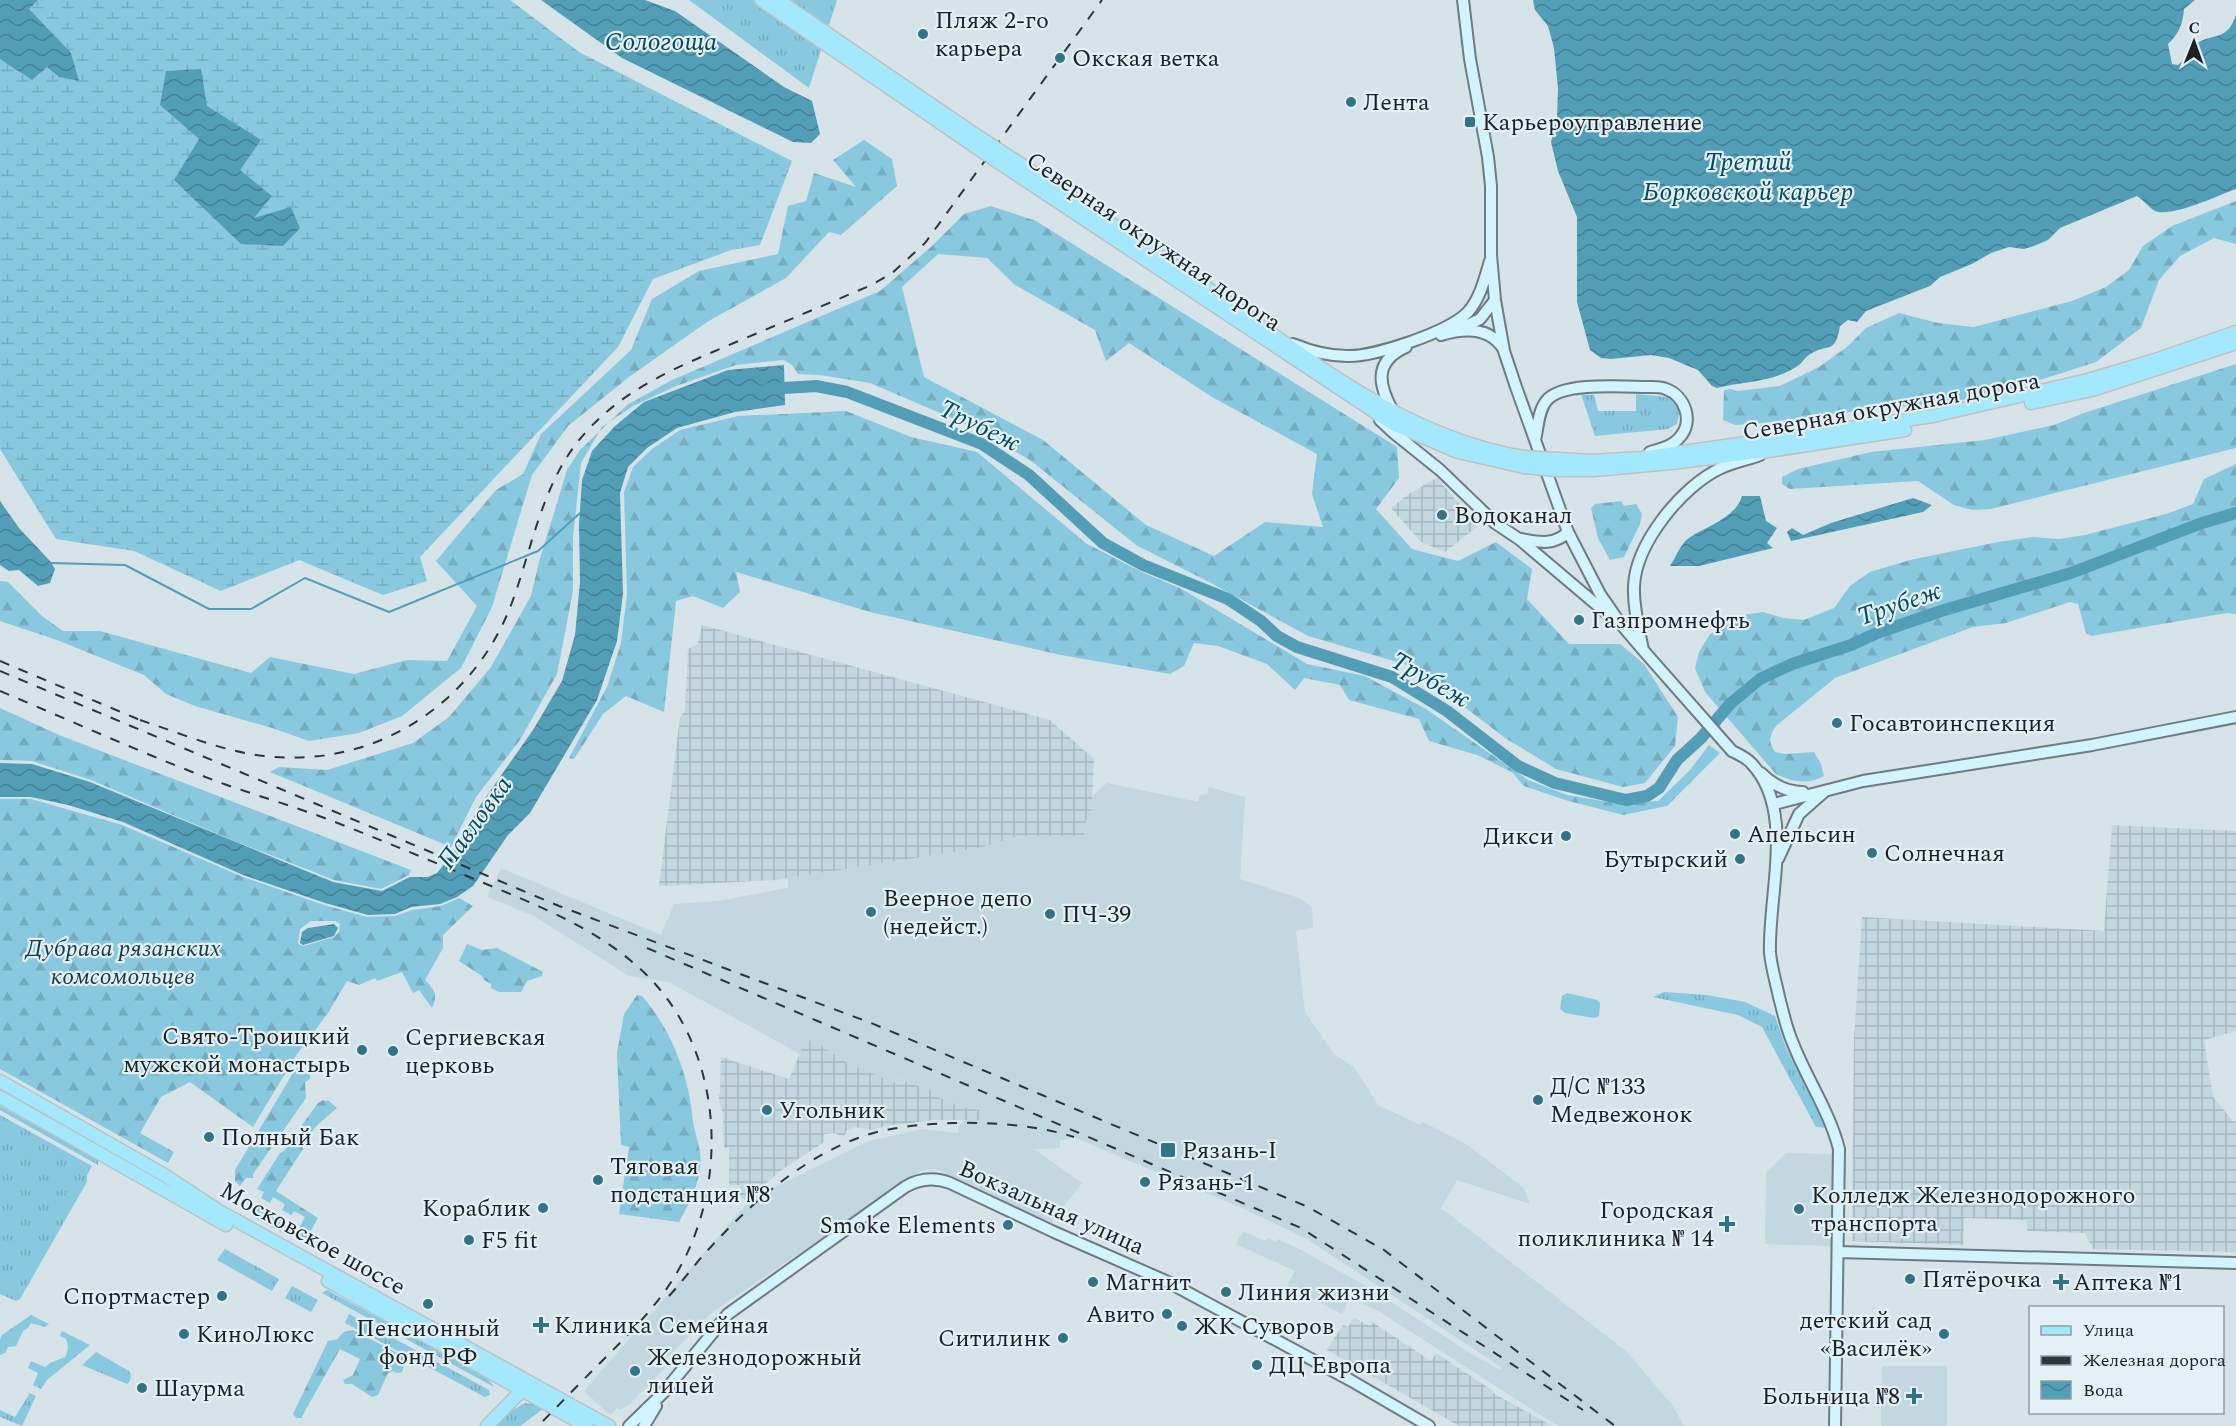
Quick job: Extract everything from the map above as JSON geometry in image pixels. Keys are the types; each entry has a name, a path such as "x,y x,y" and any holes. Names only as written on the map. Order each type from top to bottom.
{"main road":[{"name":"Северная окружная дорога","path":"761,0 967,135 1372,411 1415,435 1458,452 1524,462 1661,465 1775,450 1919,427 2092,390 2236,343"},
{"name":"Северная окружная дорога","path":"778,0 967,135"},
{"path":"1463,0 1470,59 1488,157 1491,186 1491,255 1495,300 1504,351"},
{"name":"Северная окружная дорога","path":"992,152 1202,284 1282,340 1395,413 1455,440 1524,462"},
{"path":"1282,340 1313,352 1350,357 1389,348 1440,331 1455,323 1469,311 1483,284 1491,255"},
{"path":"1395,413 1383,391 1381,374 1395,352 1471,325 1480,319 1495,300"},
{"path":"1452,332 1478,330 1500,342 1568,532 1600,594 1620,623 1732,751 1751,762 1766,778 1783,789 1792,792 1815,792"},
{"path":"1593,465 1933,416 2088,380 2236,332"},
{"path":"1535,441 1542,409 1547,400 1564,390 1652,387 1666,389 1677,395 1685,405 1687,415 1686,426 1681,436 1665,448 1624,459"},
{"path":"1372,411 1394,434 1440,470 1495,523 1519,539 1620,623"},
{"path":"1643,650 1634,585 1642,554 1660,522 1707,476 1722,468 1775,450"},
{"path":"1519,539 1541,543 1551,542 1568,532"},
{"path":"1774,804 1863,781 2092,746 2236,717"},
{"path":"1751,762 1774,804 1776,821 1770,943 1772,969 1792,1042 1825,1108 1839,1149 1835,1426"},
{"path":"1774,871 1799,814 1828,789"},
{"name":"Московское шоссе","path":"0,1081 166,1176 217,1215"},
{"name":"Московское шоссе","path":"0,1097 526,1386 609,1426"},
{"name":"Вокзальная улица","path":"629,1426 664,1392 720,1321 741,1304 905,1187 919,1180 935,1179 1168,1282 1350,1380 1429,1426"},
{"path":"1838,1252 2236,1263"},
{"path":"487,1426 526,1386"},
{"name":"Московское шоссе","path":"526,1386 586,1426"},
{"name":"Вокзальная улица","path":"644,1426 664,1392"}],"shaded area":[{"path":"1437,478 1478,526 1445,552 1421,542 1391,508 1410,493"},
{"path":"702,625 1050,720 1094,759 1091,820 1086,819 1084,836 1019,836 978,848 776,880 659,886 680,718 685,710 688,649 698,644"},
{"path":"1107,783 1198,802 1200,795 1207,794 1209,787 1245,797 1240,879 1299,898 1312,907 1313,927 1296,931 1305,1012 1334,1054 1354,1067 1378,1105 1420,1125 1423,1122 1466,1144 1524,1188 1530,1204 1457,1180 1441,1208 1626,1351 1673,1406 1684,1426 1558,1426 1380,1312 1350,1298 1342,1314 1287,1286 1295,1271 1236,1244 1244,1232 1266,1241 1268,1238 1276,1242 1278,1239 1368,1287 1500,1370 1501,1367 1307,1239 1242,1208 1073,1137 1060,1141 1060,1148 1034,1149 1082,1183 1051,1223 936,1169 920,1171 710,1314 663,1362 667,1366 629,1405 620,1410 617,1408 610,1415 584,1391 751,1199 869,1141 922,1129 958,1133 958,1126 979,1110 963,1107 935,1096 934,1092 897,1078 894,1083 846,1063 819,1044 806,1039 800,1054 669,982 629,976 534,916 487,897 501,868 661,935 674,904 718,901 788,888 788,878 978,848 1019,836 1084,836 1086,819 1091,819 1092,797"},
{"path":"2112,825 2236,831 2236,1031 2204,1040 2213,1097 2233,1121 2236,1121 2236,1252 2093,1249 2085,1233 2027,1231 2027,1220 1964,1218 1963,1245 1852,1241 1854,1039 1862,917 2104,931"},
{"path":"806,1039 819,1044 845,1062 894,1083 896,1078 934,1092 935,1096 963,1107 979,1110 982,1112 979,1120 934,1120 872,1130 854,1127 847,1130 844,1137 834,1133 824,1134 824,1142 780,1171 746,1201 738,1194 741,1185 729,1186 729,1147 724,1148 723,1115 718,1095 720,1094 721,1057 789,1079"},
{"name":"Колледж Железнодорожного транспорта","path":"1786,1153 1834,1154 1832,1246 1765,1244 1766,1173"},
{"path":"1354,1318 1370,1326 1372,1322 1431,1361 1436,1353 1493,1393 1552,1426 1460,1426 1454,1423 1327,1350 1343,1325 1348,1327"},
{"name":"Больница №8","path":"1882,1366 1947,1366 1947,1426 1881,1426"}],"green space":[{"path":"0,0 510,0 579,52 792,161 760,245 731,250 653,279 618,347 420,557 427,581 383,595 299,560 221,591 134,551 56,539 0,449"},
{"path":"689,0 837,0 809,88"},
{"path":"864,140 892,159 897,186 841,235 829,232 786,278 707,322 629,377 568,426 532,475 492,607 461,668 402,716 359,733 309,741 195,706 166,694 144,675 57,640 0,621 0,581 8,582 42,616 63,631 100,631 251,673 270,657 354,674 407,660 447,661 477,606 436,561 496,490 523,474 541,434 631,350 652,299 699,271 778,254 788,206 806,201 814,173 856,187 833,160"},
{"path":"2236,201 2236,244 2214,238 2180,256 2159,280 2141,328 2096,362 1993,395 1929,405 1888,407 1763,423 1735,425 1723,420 1724,390 1738,391 1780,386 1819,367 1847,347 1866,328 1899,313 1938,323 1974,327 2072,301 2106,287 2129,270 2143,246 2172,226"},
{"path":"991,206 1036,221 1397,447 1399,478 1376,509 1412,549 1458,561 1496,542 1532,569 1527,599 1569,644 1620,644 1644,664 1678,717 1675,746 1645,783 1623,787 1556,769 1505,738 1411,666 1308,636 1136,545 1030,460 968,425 870,383 798,374 792,365 783,360 736,365 676,386 633,406 609,422 627,405 672,380 880,291 932,246 964,214","holes":["938,254 987,258 1015,285 1095,330 1106,361 1129,343 1212,397 1317,454 1312,494 1323,527 1265,522 1214,556 1146,525 1043,440 924,377 902,287"]},
{"path":"2236,364 2236,448 1991,509 1972,510 1954,505 1918,481 1790,489 1782,484 1782,477 1798,469 1871,452 1985,440 2054,425 2084,413"},
{"path":"1581,394 1594,395 1598,411 1636,411 1636,394 1666,397 1677,402 1679,413 1677,424 1668,429 1595,436"},
{"path":"846,411 911,437 977,452 1087,544 1144,573 1180,588 1307,664 1365,676 1426,709 1528,780 1567,795 1621,804 1658,801 1690,770 1709,745 1720,753 1667,806 1623,815 1565,800 1524,786 1512,772 1477,755 1429,741 1419,719 1349,700 1340,685 1304,678 1295,690 1267,664 1218,646 1194,643 1184,666 1170,674 1061,655 870,612 736,572 740,592 723,608 693,596 676,601 664,712 626,696 603,714 574,759 569,758 607,687 621,643 627,594 624,492 633,467 652,449 680,430 738,416"},
{"path":"599,431 581,463 573,537 573,591 557,674 520,740 476,797 451,847 270,772 279,767 327,770 413,743 449,717 491,667 531,596 567,470 580,450"},
{"path":"2236,464 2236,614 2227,613 2091,636 2086,633 2078,604 2070,602 2006,623 1973,627 1835,678 1776,726 1771,736 1770,742 1775,752 1785,754 1814,752 1821,764 1824,776 1818,779 1800,781 1776,774 1705,692 1695,668 1699,652 1710,634 1744,615 1763,612 1783,618 1804,620 1834,608 1850,586 1870,572 1910,560 2033,537 2059,539 2085,535 2166,514 2193,504 2204,479"},
{"path":"1621,501 1624,506 1636,504 1642,514 1640,524 1624,557 1610,560 1598,538 1591,508 1595,504"},
{"path":"0,708 59,735 411,870 409,875 381,889 334,880 227,838 91,780 32,761 0,760"},
{"name":"Дубрава рязанских комсомольцев","path":"0,799 31,799 122,825 243,877 367,917 395,916 412,910 441,906 459,898 473,906 443,935 443,948 425,980 434,993 435,1000 432,1008 419,990 413,993 402,972 377,981 375,978 359,985 347,981 328,1013 295,1057 253,1127 190,1082 161,1097 140,1133 174,1152 168,1163 0,1069","holes":["311,921 335,921 340,924 339,932 334,937 304,946 298,943 300,929"]},
{"path":"467,944 482,950 497,948 543,972 542,976 527,981 521,992 499,992 491,988 491,984 482,976 459,961"},
{"path":"1664,992 1707,995 1745,1002 1775,1016 1786,1048 1827,1128 1816,1127 1762,1027 1738,1015 1653,997"},
{"path":"1567,993 1597,1000 1600,1003 1599,1016 1594,1018 1565,1013 1560,1009 1562,996"},
{"path":"637,995 642,996 651,1007 673,1044 691,1103 699,1149 699,1175 690,1202 679,1222 619,1214 629,1147 621,1145 617,1053 624,1014"},
{"path":"296,1068 303,1068 310,1075 310,1079 305,1082 306,1098 253,1174 253,1178 246,1178 240,1186 235,1181 235,1170"},
{"path":"323,1100 329,1101 337,1108 315,1127 276,1191 318,1218 305,1241 295,1236 305,1217 294,1211 291,1215 282,1210 285,1204 273,1197 270,1203 261,1198 264,1192 257,1189 280,1153 303,1127 302,1125 318,1103"},
{"path":"0,1106 95,1157 98,1165 0,1110"},
{"path":"0,1115 92,1166 87,1175 87,1182 20,1299 16,1301 0,1294"},
{"path":"260,1206 264,1206 289,1221 290,1226 285,1234 253,1217"},
{"path":"225,1249 279,1279 272,1291 217,1260"},
{"path":"292,1286 318,1300 311,1312 285,1298"},
{"path":"327,1290 487,1377 494,1387 322,1293"},
{"path":"349,1314 489,1390 490,1395 485,1397 345,1323"},
{"path":"31,1315 49,1324 45,1327 31,1323 23,1331 16,1346 8,1347 5,1353 0,1355 2,1335"},
{"path":"353,1330 401,1355 406,1360 402,1372 388,1373 378,1395 372,1397 352,1384 345,1384 343,1380 353,1375 360,1359 340,1349 301,1418 296,1418 293,1414 328,1341 338,1339 344,1332"},
{"path":"62,1331 90,1345 47,1380 41,1389 33,1385 38,1373 28,1368 31,1361 45,1367 65,1357 68,1346 66,1339 60,1336"},
{"path":"96,1352 129,1371 131,1378 129,1383 82,1365"},
{"path":"30,1393 36,1396 22,1426 0,1417 0,1410 15,1417"},
{"path":"525,1403 543,1409 520,1426 495,1426 508,1413"}],"water":[{"path":"0,0 38,0 29,9 71,53 79,81 59,77 47,67 32,80 0,59"},
{"name":"Сологоща","path":"541,0 645,0 675,11 784,87 812,101 820,134 811,143 793,142 622,58"},
{"name":"Третий Борковской карьер","path":"1533,0 2195,0 2184,9 2180,28 2168,44 2172,64 2178,65 2202,40 2224,33 2236,15 2236,189 2183,209 2162,212 2155,211 2137,196 2060,228 2048,240 2034,246 2024,249 2009,247 1991,253 1972,264 1940,277 1930,286 1866,311 1857,322 1848,320 1840,326 1833,345 1809,355 1790,371 1770,378 1717,388 1712,386 1698,370 1669,358 1651,355 1601,358 1590,350 1577,302 1577,217 1558,171 1551,142 1557,118 1558,88 1554,48 1548,26 1535,10"},
{"path":"201,69 207,106 261,140 240,170 272,196 254,218 291,207 300,228 283,246 241,244 174,180 199,139 160,105 166,71"},
{"name":"Павловка","path":"784,365 785,405 735,412 677,428 647,448 628,467 620,493 623,594 617,641 597,700 530,813 508,835 473,886 457,897 440,904 411,907 395,914 368,915 243,875 123,822 68,805 31,797 0,797 0,763 32,764 90,782 333,882 382,891 410,877 428,877 437,873 453,853 481,804 533,730 562,681 575,635 580,582 579,525 582,480 592,451 615,426 644,402 728,370"},
{"path":"1742,496 1760,496 1766,521 1777,528 1767,543 1773,548 1699,566 1670,566 1686,540 1727,516 1739,504"},
{"path":"1913,498 1932,505 1923,512 1791,541 1787,532 1792,528 1803,535 1831,523"},
{"path":"0,501 19,528 55,569 50,583 38,586 19,570 9,571 0,565"},
{"path":"334,924 338,928 334,936 303,945 300,943 302,932 308,928"}],"waterway":[{"name":"Трубеж","path":"768,389 816,386 847,392 982,444 1029,475 1103,543 1143,565 1228,599 1261,621 1277,636 1297,647 1392,677 1447,711 1518,766 1555,783 1626,800 1647,796 1659,788 1677,760 1701,738 1731,703 1760,679 1792,664 1851,645 1877,633 1941,611 2071,573 2202,523 2236,513"},
{"path":"50,563 125,565 209,609 251,609 305,578 389,612 538,551 580,513"}],"railway":[{"path":"140,720 248,754 305,757 345,752 383,739 417,721 448,697 475,668 497,635 514,597 550,489 560,469 586,432 620,401 658,377 869,286 891,274 925,243 1102,0"},
{"path":"0,661 147,723"},
{"path":"0,671 559,906 871,1023 1308,1207 1384,1250 1615,1426"},
{"path":"0,691 167,762 335,822 541,907 582,928 620,952 637,966 665,996 687,1031 702,1070 710,1110 711,1151 707,1192 696,1232 679,1269 653,1307 538,1426"},
{"path":"647,948 1301,1228 1583,1410"},
{"path":"669,1296 707,1251 763,1196 806,1164 852,1140 896,1128 953,1123 1014,1125 1074,1137"}],"place":[{"name":"Пляж 2-го карьера","path":"923,34"},
{"name":"Окская ветка","path":"1060,58"},
{"name":"Лента","path":"1351,102"},
{"name":"Карьероуправление","path":"1470,122"},
{"name":"Водоканал","path":"1442,515"},
{"name":"Газпромнефть","path":"1579,620"},
{"name":"Госавтоинспекция","path":"1837,723"},
{"name":"Апельсин","path":"1735,834"},
{"name":"Дикси","path":"1566,836"},
{"name":"Солнечная","path":"1872,853"},
{"name":"Бутырский","path":"1740,859"},
{"name":"Веерное депо (недейст.)","path":"871,912"},
{"name":"ПЧ-39","path":"1050,914"},
{"name":"Свято-Троицкий мужской монастырь","path":"362,1050"},
{"name":"Сергиевская церковь","path":"393,1051"},
{"name":"Д/С №133 Медвежонок","path":"1538,1100"},
{"name":"Угольник","path":"767,1110"},
{"name":"Полный Бак","path":"209,1137"},
{"name":"Рязань-I","path":"1168,1150"},
{"name":"Тяговая подстанция №8","path":"598,1180"},
{"name":"Рязань-1","path":"1145,1182"},
{"name":"Кораблик","path":"543,1208"},
{"name":"Колледж Железнодорожного транспорта","path":"1799,1209"},
{"name":"Городская поликлиника № 14","path":"1727,1224"},
{"name":"Smoke Elements","path":"1008,1225"},
{"name":"F5 fit","path":"469,1240"},
{"name":"Пятёрочка","path":"1910,1279"},
{"name":"Магнит","path":"1093,1282"},
{"name":"Аптека №1","path":"2061,1282"},
{"name":"Линия жизни","path":"1226,1292"},
{"name":"Спортмастер","path":"222,1296"},
{"name":"Пенсионный фонд РФ","path":"428,1304"},
{"name":"Авито","path":"1167,1314"},
{"name":"Клиника Семейная","path":"541,1325"},
{"name":"ЖК Суворов","path":"1182,1326"},
{"name":"КиноЛюкс","path":"184,1334"},
{"name":"детский сад «Василёк»","path":"1944,1334"},
{"name":"Ситилинк","path":"1063,1338"},
{"name":"ДЦ Европа","path":"1257,1365"},
{"name":"Железнодорожный лицей","path":"635,1371"},
{"name":"Шаурма","path":"142,1388"},
{"name":"Больница №8","path":"1914,1396"}]}
